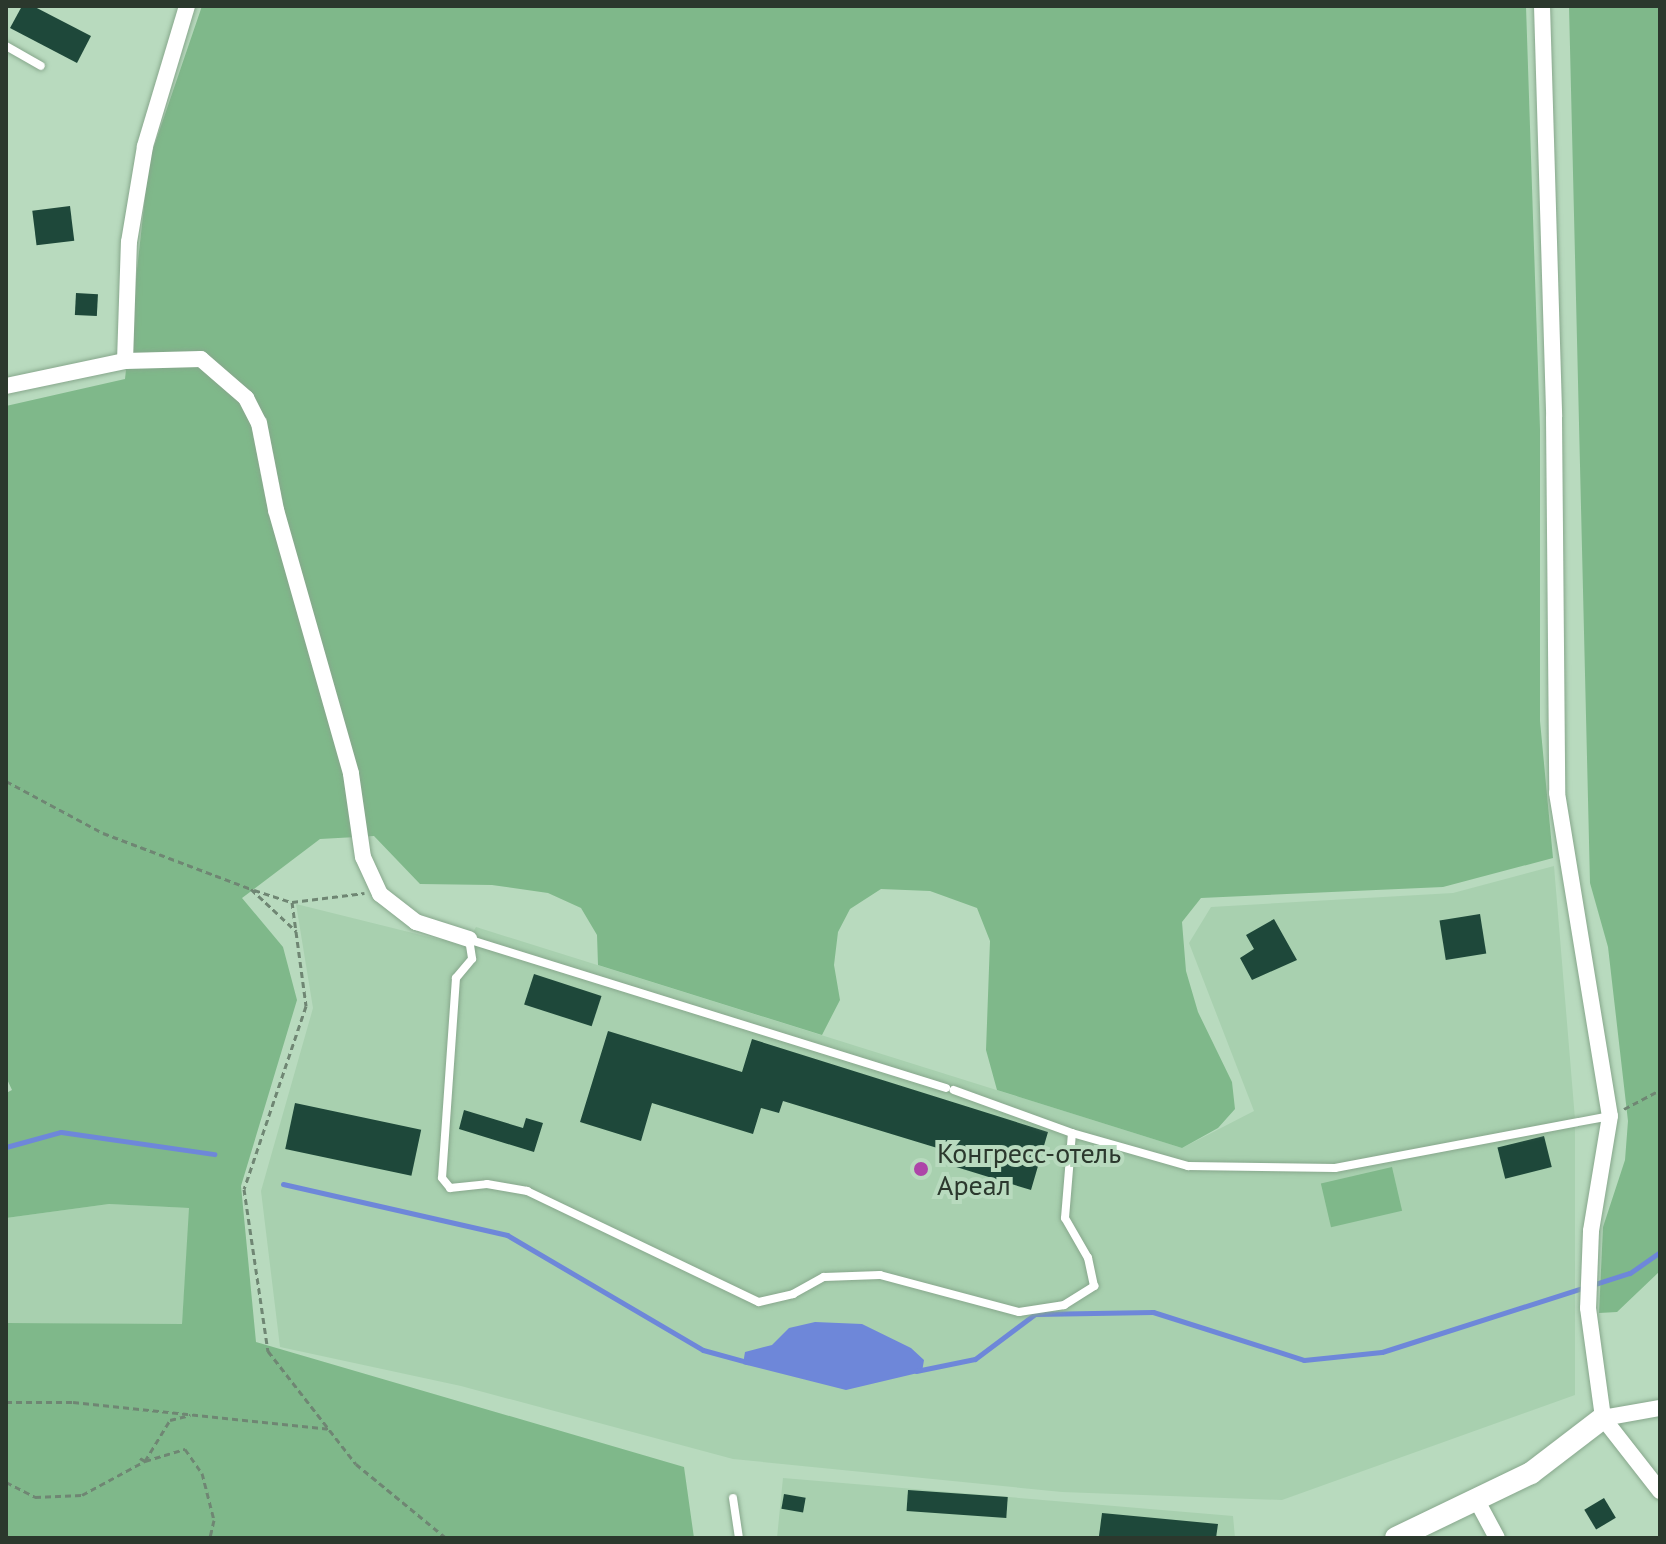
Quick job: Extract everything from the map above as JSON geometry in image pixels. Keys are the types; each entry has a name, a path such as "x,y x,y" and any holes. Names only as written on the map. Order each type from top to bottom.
{"street":[{"path":"125,361 129,242 145,146 187,6"},
{"path":"1542,6 1554,417 1557,793 1610,1116 1589,1271 1588,1308 1603,1418 1660,1491"},
{"path":"6,386 125,361 201,359 246,398 259,423 276,510 351,774 363,857 380,894 416,922 469,939"},
{"path":"1396,1538 1531,1473 1603,1418 1660,1408"},
{"path":"1476,1499 1497,1538"}],"lane":[{"path":"6,46 41,66"},
{"path":"1072,1133 1065,1218 1088,1258 1094,1286 1064,1305 1019,1312 880,1275 824,1277 793,1294 759,1302 527,1191 487,1184 450,1188 442,1178 456,978 472,959 469,939 950,1089 1072,1133 1188,1166 1335,1168 1610,1116"},
{"path":"733,1498 739,1538"}],"path":[{"path":"6,781 103,833 292,902 380,894"},
{"path":"251,889 296,931"},
{"path":"292,902 306,1006 244,1189 268,1351 356,1464 446,1538"},
{"path":"1610,1116 1660,1090"},
{"path":"6,1402 73,1402 329,1429"},
{"path":"145,1461 170,1420 194,1414"},
{"path":"6,1482 35,1497 82,1495 145,1461 185,1449 202,1473 214,1520 210,1538"},
{"path":"140,1458 145,1461"}],"shaded area":[{"path":"202,6 1526,6 1540,429 1540,721 1553,858 1443,887 1201,898 1182,922 1186,971 1198,1012 1232,1082 1235,1109 1218,1128 1182,1148 997,1090 986,1050 990,941 977,908 930,891 881,889 850,909 838,932 834,965 840,1000 822,1035 598,965 597,935 581,908 548,893 492,885 420,884 374,836 320,839 242,898 283,947 297,1000 241,1186 256,1342 684,1467 694,1538 6,1538 6,1323 182,1324 189,1208 109,1204 6,1218 6,1093 12,1090 6,1077 6,406 125,379 149,161"},
{"path":"1569,6 1660,6 1660,1271 1617,1312 1599,1313 1603,1227 1625,1160 1628,1121 1608,947 1590,883"},
{"name":"Конгресс-отель Ареал","path":"1554,866 1575,1119 1575,1395 1282,1500 1062,1492 733,1459 461,1386 280,1347 261,1191 313,1008 296,904 441,940 469,939 476,927 1182,1148 1254,1111 1189,943 1211,907 1453,893"},
{"path":"1392,1167 1402,1211 1331,1227 1321,1183"},
{"path":"109,1204 190,1208 182,1325 6,1323 6,1218"},
{"path":"783,1478 1233,1516 1235,1538 777,1538"}],"water":[{"path":"815,1322 862,1324 911,1348 924,1360 922,1372 846,1390 743,1364 745,1352 772,1345 789,1328"}],"building":[{"path":"22,6 33,6 91,36 77,63 10,28"},
{"path":"70,206 74,241 37,245 32,211"},
{"path":"76,293 98,294 97,316 75,315"},
{"path":"1480,914 1486,954 1446,960 1440,920"},
{"path":"1274,919 1297,960 1252,980 1240,958 1254,949 1246,935"},
{"path":"534,974 602,996 592,1026 524,1004"},
{"path":"608,1031 742,1072 752,1039 1048,1132 1031,1190 953,1166 957,1154 783,1101 779,1113 761,1108 753,1134 652,1103 641,1141 580,1122"},
{"path":"295,1103 421,1130 411,1176 285,1149"},
{"path":"464,1110 523,1128 526,1118 543,1123 534,1152 459,1129"},
{"path":"1544,1136 1552,1167 1505,1179 1497,1148"},
{"path":"908,1490 1008,1497 1006,1518 907,1511"},
{"path":"784,1494 806,1498 803,1513 781,1509"},
{"path":"1604,1498 1616,1518 1596,1530 1584,1510"},
{"path":"1102,1513 1218,1524 1216,1538 1099,1536"}],"waterway":[{"path":"6,1147 61,1132 214,1154"},
{"path":"283,1184 507,1235 703,1350 747,1362"},
{"path":"916,1371 975,1359 1035,1314 1153,1312 1304,1360 1382,1352 1630,1273 1660,1252"}],"place":[{"name":"Конгресс-отель Ареал","path":"921,1169"}]}
